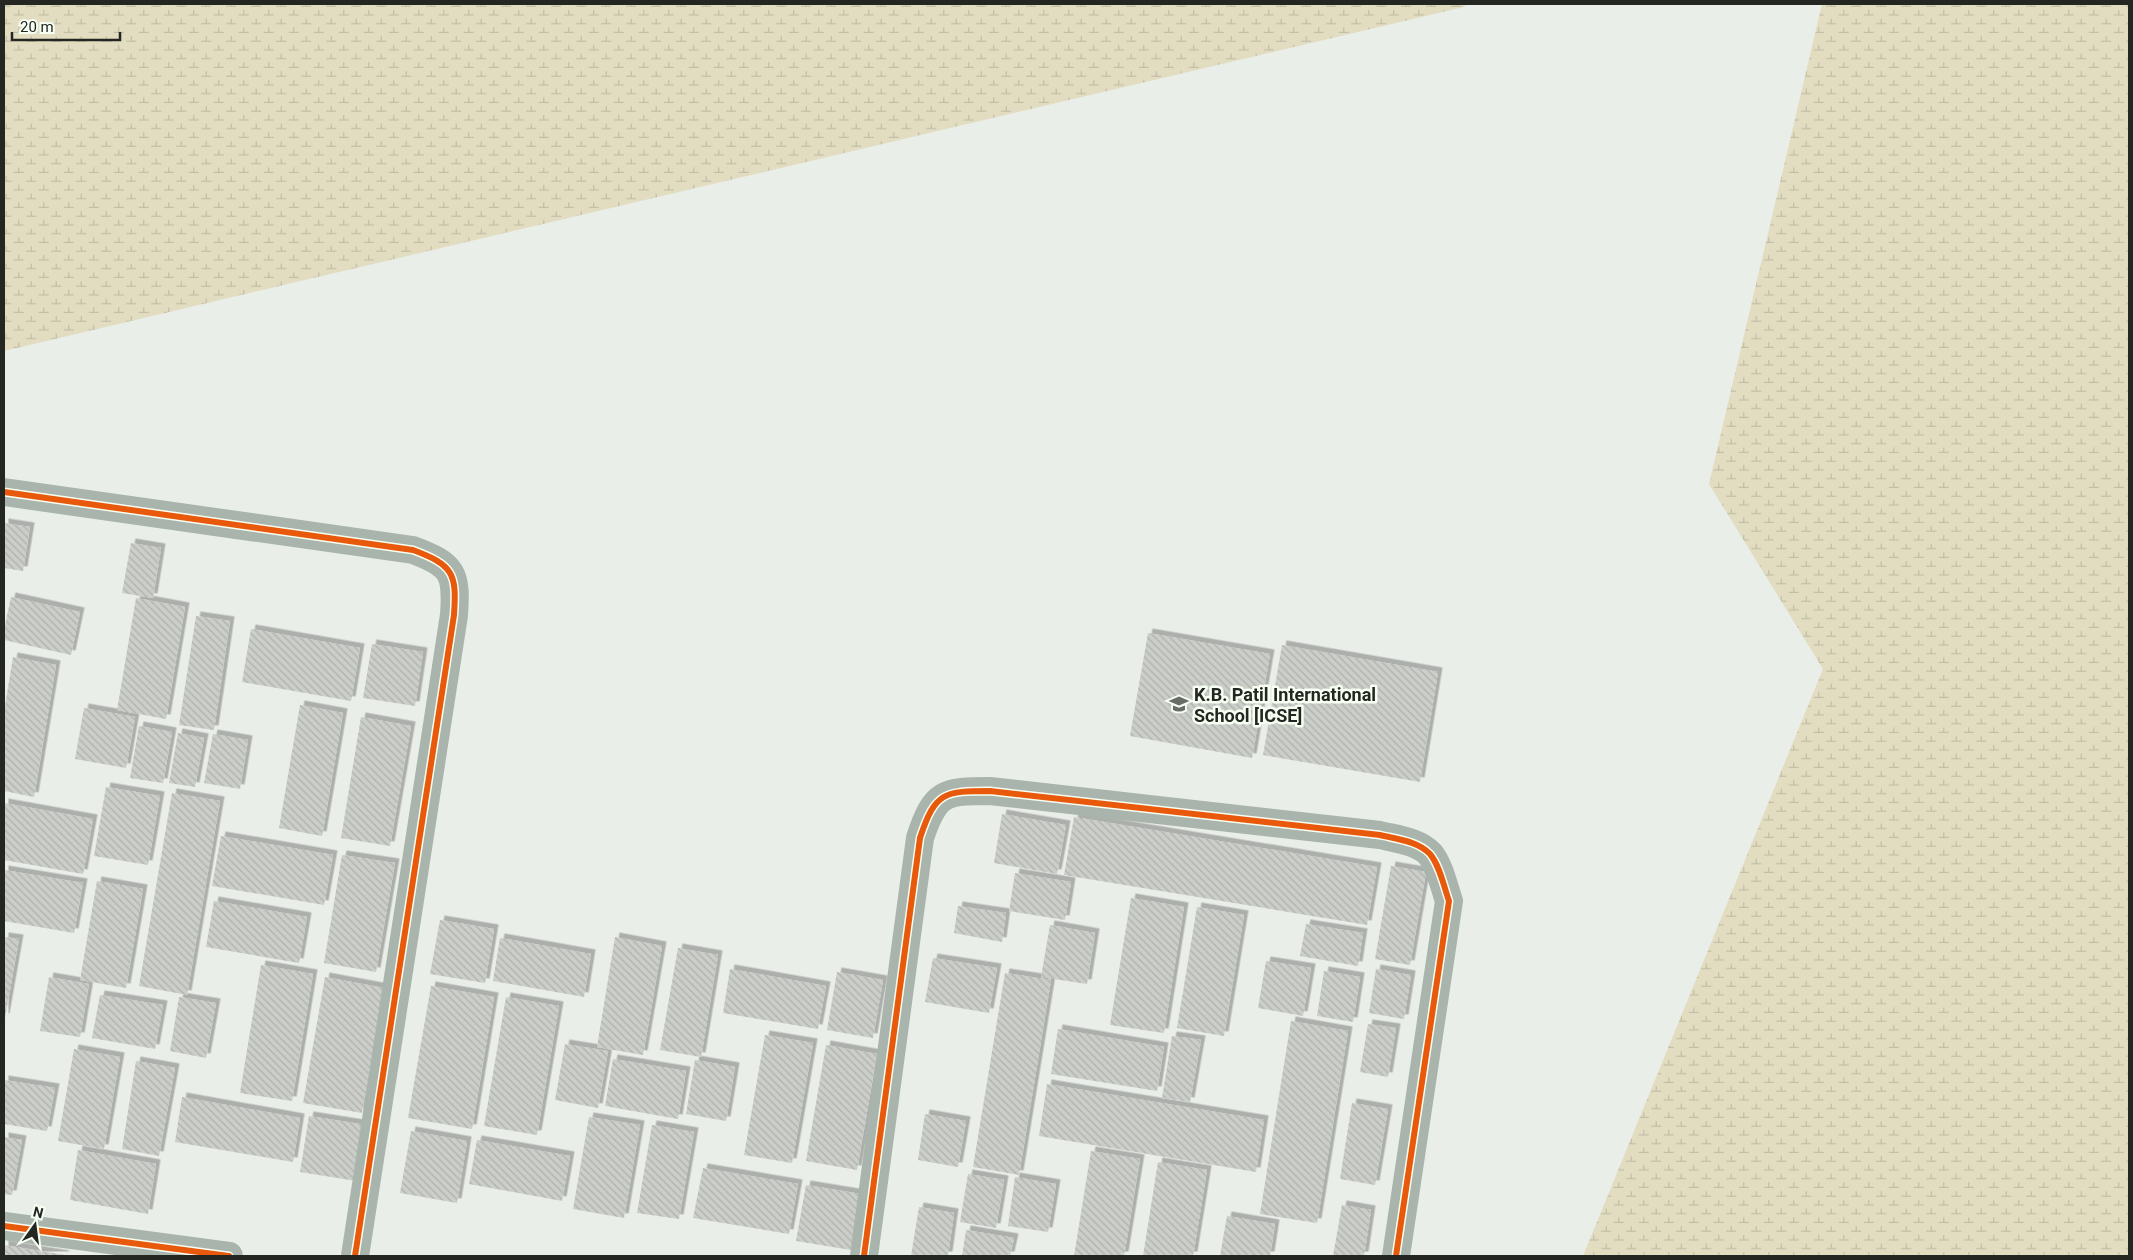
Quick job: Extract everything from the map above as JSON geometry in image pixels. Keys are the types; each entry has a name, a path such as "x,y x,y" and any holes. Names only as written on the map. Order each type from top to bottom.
{"street":[{"path":"4,492 413,550 436,558 449,570 456,592 454,615 355,1256"},
{"path":"864,1256 920,838 928,816 942,797 958,791 990,791 1380,835 1408,842 1430,854 1449,901 1396,1256"},
{"path":"4,1226 229,1256"}],"green space":[{"path":"4,4 1466,4 1464,7 4,351"},
{"path":"1822,4 2129,4 2129,1256 1583,1256 1823,669 1709,484"}],"building":[{"path":"4,523 30,527 23,571 4,568"},
{"path":"131,543 161,548 153,598 122,593"},
{"path":"11,597 80,612 71,655 4,640 4,630"},
{"path":"136,598 185,607 166,719 117,710"},
{"path":"196,616 230,621 214,730 179,725"},
{"path":"251,629 360,648 351,701 242,682"},
{"path":"1148,633 1270,654 1252,758 1130,736"},
{"path":"372,644 423,652 415,706 363,698"},
{"path":"1282,645 1438,672 1420,782 1263,755"},
{"path":"13,657 56,665 34,797 4,791 4,712"},
{"path":"300,705 343,713 322,836 279,828"},
{"path":"84,708 135,717 126,768 75,759"},
{"path":"361,717 411,726 390,846 341,838"},
{"path":"139,726 172,732 163,783 130,778"},
{"path":"178,733 204,738 195,787 169,783"},
{"path":"213,734 248,740 240,789 204,783"},
{"path":"106,787 160,796 148,865 94,856"},
{"path":"172,793 220,801 187,995 139,986"},
{"path":"4,803 93,819 83,874 4,860"},
{"path":"1002,814 1066,825 1057,874 994,863"},
{"path":"1074,817 1377,867 1367,925 1064,875"},
{"path":"221,836 333,855 324,905 212,886"},
{"path":"342,855 395,863 376,972 324,963"},
{"path":"1391,866 1426,872 1410,965 1375,959"},
{"path":"4,870 83,883 74,933 4,921"},
{"path":"1015,873 1071,882 1065,920 1009,911"},
{"path":"97,881 143,889 126,988 80,980"},
{"path":"1131,898 1184,907 1164,1033 1110,1025"},
{"path":"214,901 307,917 299,963 206,947"},
{"path":"958,906 1006,913 1002,942 954,933"},
{"path":"1197,907 1244,915 1224,1036 1177,1028"},
{"path":"440,920 494,929 485,983 430,974"},
{"path":"1306,924 1363,933 1358,966 1300,956"},
{"path":"1050,925 1095,933 1087,984 1041,977"},
{"path":"4,937 19,939 5,1018 4,1018"},
{"path":"615,937 662,946 643,1055 597,1047"},
{"path":"500,938 591,954 584,997 493,981"},
{"path":"678,948 718,955 701,1057 660,1050"},
{"path":"933,958 997,968 989,1013 925,1002"},
{"path":"1266,961 1311,968 1303,1016 1258,1008"},
{"path":"261,965 313,974 292,1101 240,1093"},
{"path":"730,969 826,986 818,1029 723,1013"},
{"path":"1376,969 1411,975 1404,1019 1369,1013"},
{"path":"1324,971 1360,977 1353,1022 1317,1016"},
{"path":"837,972 883,980 873,1038 827,1030"},
{"path":"1005,973 1051,980 1019,1175 973,1167"},
{"path":"49,977 89,984 80,1037 40,1031"},
{"path":"325,977 384,988 362,1113 303,1103"},
{"path":"431,986 494,997 472,1129 408,1118"},
{"path":"100,995 163,1005 155,1049 92,1038"},
{"path":"179,997 216,1003 206,1058 170,1051"},
{"path":"506,997 559,1006 537,1135 484,1126"},
{"path":"1291,1021 1348,1031 1317,1223 1260,1214"},
{"path":"1368,1024 1396,1028 1388,1077 1360,1072"},
{"path":"1058,1029 1164,1047 1157,1091 1051,1074"},
{"path":"765,1035 813,1043 792,1163 744,1155"},
{"path":"1172,1036 1201,1040 1190,1102 1162,1098"},
{"path":"565,1044 608,1051 598,1108 555,1100"},
{"path":"826,1045 877,1054 857,1170 806,1161"},
{"path":"74,1049 120,1057 104,1149 58,1141"},
{"path":"613,1059 686,1071 678,1119 605,1106"},
{"path":"695,1060 735,1067 726,1121 686,1114"},
{"path":"136,1061 175,1068 159,1156 122,1149"},
{"path":"4,1080 55,1088 47,1131 4,1124"},
{"path":"1047,1084 1264,1120 1256,1172 1039,1136"},
{"path":"182,1097 300,1118 293,1162 175,1142"},
{"path":"1352,1103 1388,1109 1375,1185 1340,1179"},
{"path":"925,1114 966,1121 958,1167 918,1160"},
{"path":"309,1116 366,1125 356,1181 300,1172"},
{"path":"589,1117 640,1125 624,1218 573,1209"},
{"path":"652,1125 694,1132 679,1219 637,1213"},
{"path":"411,1131 467,1141 457,1203 400,1193"},
{"path":"4,1137 22,1140 12,1195 4,1194"},
{"path":"477,1140 570,1156 562,1201 469,1184"},
{"path":"78,1150 156,1164 148,1214 70,1200"},
{"path":"1091,1151 1140,1159 1124,1256 1074,1256"},
{"path":"1158,1162 1207,1170 1193,1256 1143,1256"},
{"path":"703,1168 798,1184 789,1234 693,1218"},
{"path":"968,1174 1004,1180 996,1228 960,1222"},
{"path":"1015,1177 1056,1184 1048,1232 1008,1226"},
{"path":"806,1185 861,1194 851,1250 796,1241"},
{"path":"1342,1205 1371,1210 1364,1256 1333,1256"},
{"path":"919,1207 954,1213 948,1256 911,1256"},
{"path":"1227,1216 1275,1224 1270,1256 1220,1256"},
{"path":"966,1230 1014,1238 1010,1256 962,1256"},
{"path":"4,1245 65,1255 4,1256"}],"cycle path":[{"path":"4,492 413,550 437,561 450,572 454,589 454,615 355,1256"},
{"path":"864,1256 920,838 931,811 943,797 962,792 990,791 1380,835 1413,843 1430,854 1439,870 1449,901 1396,1256"},
{"path":"4,1226 229,1256"}],"place":[{"name":"K.B. Patil International School [ICSE]","path":"1179,704"}]}
